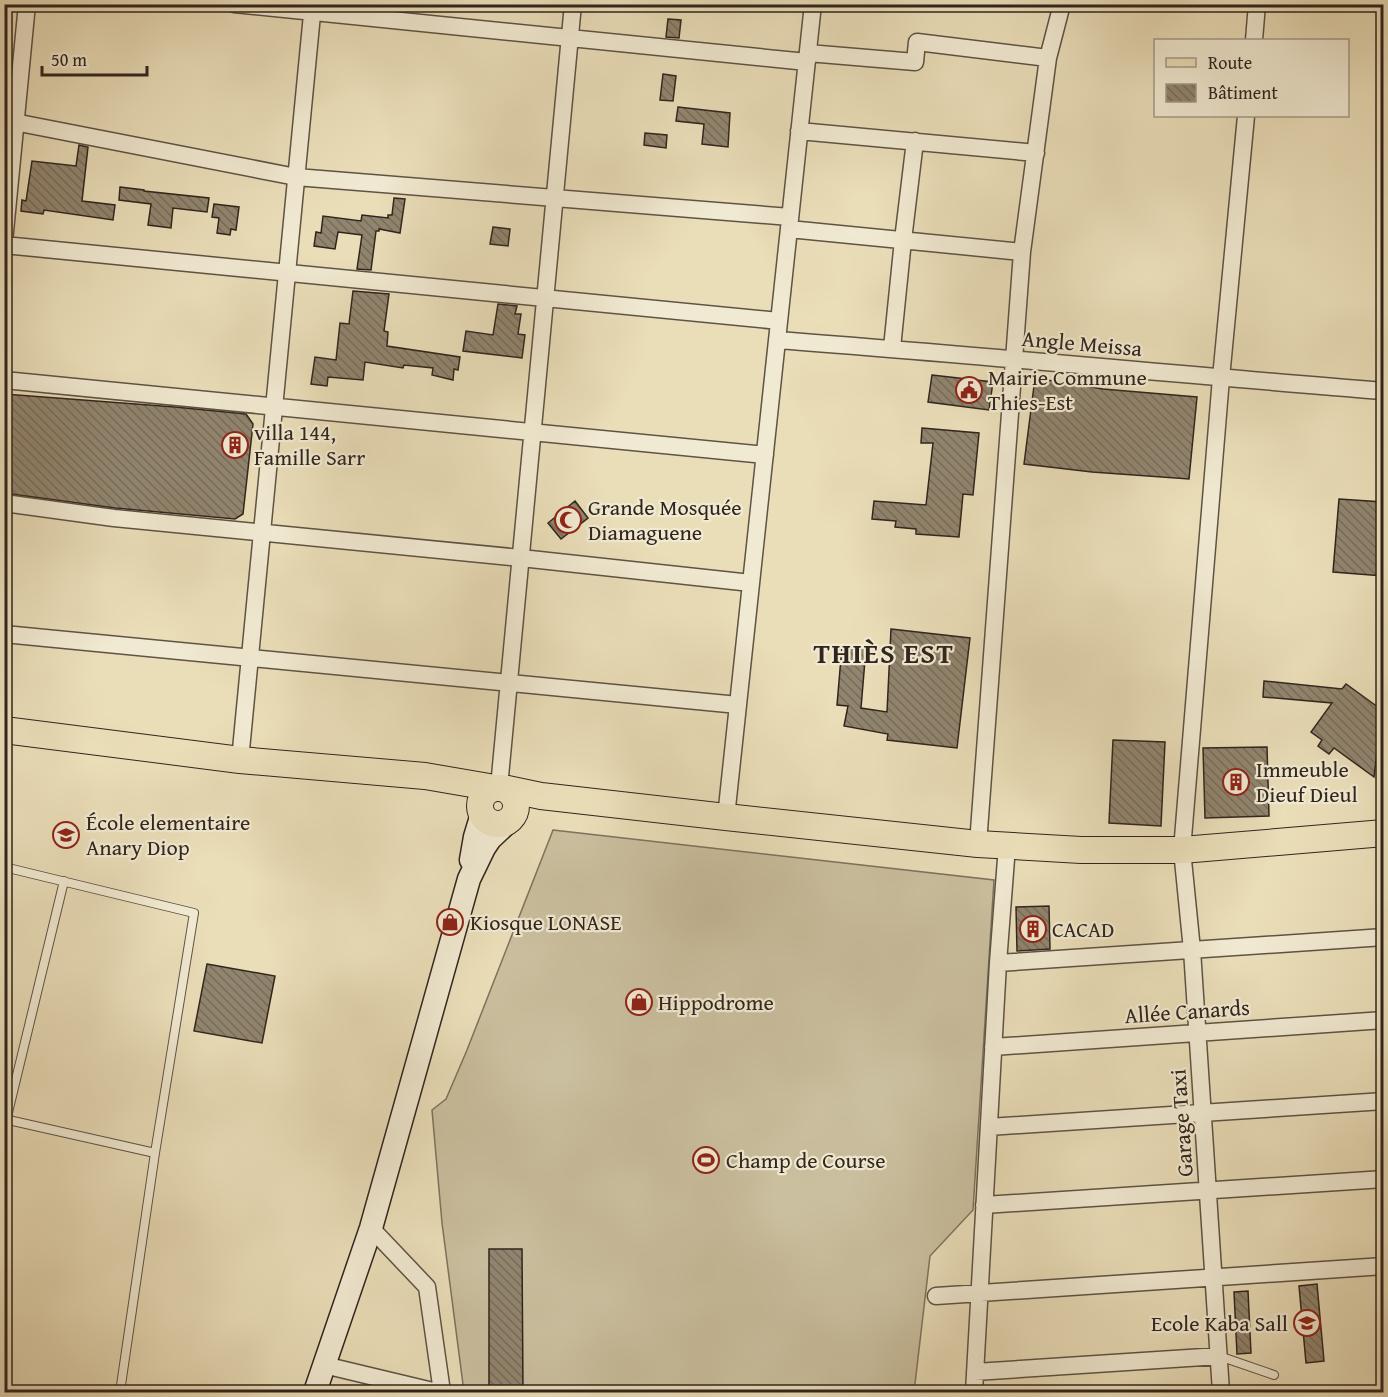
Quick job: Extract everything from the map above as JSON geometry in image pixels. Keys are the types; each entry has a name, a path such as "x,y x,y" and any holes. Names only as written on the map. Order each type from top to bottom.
{"main road":[{"path":"4,730 240,760 425,776 492,796 568,798 978,844 1081,850 1182,850 1383,833"},
{"path":"469,879 490,839 517,810 517,802 509,791 492,796"},
{"path":"315,1392 371,1228 469,879 472,851 492,796"},
{"path":"512,818 537,806 568,798"}],"street":[{"path":"27,4 10,121 4,244 779,321"},
{"path":"234,4 312,8 570,38 807,57 915,62 917,42 1048,58"},
{"path":"492,796 509,683 573,4"},
{"path":"726,817 813,4"},
{"path":"978,844 1022,252 1048,58 1062,4"},
{"path":"1254,39 1257,4"},
{"path":"240,760 312,8"},
{"name":"Garage Taxi","path":"1221,1392 1192,950 1182,850 1221,378 1246,117"},
{"path":"10,121 296,177 555,198 790,223 903,240 1022,252"},
{"path":"799,131 1035,153"},
{"path":"892,348 915,141"},
{"name":"Angle Meissa","path":"777,340 1383,391"},
{"path":"4,380 765,455"},
{"path":"4,503 114,518 751,583"},
{"path":"4,634 738,705"},
{"path":"974,1392 998,963 1007,846"},
{"path":"998,963 1383,937"},
{"name":"Allée Canards","path":"993,1047 1383,1020"},
{"path":"989,1127 1383,1101"},
{"path":"984,1205 1383,1179"},
{"path":"371,1228 427,1287 442,1392"},
{"path":"936,1296 1383,1266"},
{"path":"975,1372 1219,1356"},
{"path":"324,1365 437,1392"}],"lane":[{"path":"4,867 194,913 155,1153 120,1392"},
{"path":"4,1129 64,881"},
{"path":"6,1119 155,1153"},
{"path":"1219,1356 1274,1375"}],"shaded area":[{"name":"Champ de Course","path":"553,830 994,880 973,1210 930,1256 914,1392 464,1392 442,1223 432,1110 446,1099"}],"building":[{"path":"668,19 681,20 679,38 666,37"},
{"path":"663,74 676,76 673,101 660,100"},
{"path":"678,107 730,113 728,147 702,144 704,124 676,121"},
{"path":"645,133 667,135 666,148 644,145"},
{"path":"79,145 88,147 82,201 115,205 113,220 44,210 43,214 21,211 22,200 26,201 32,161 76,166"},
{"path":"120,187 209,198 207,212 173,208 171,228 148,225 151,204 119,200"},
{"path":"394,198 405,199 400,233 379,229 376,231 371,270 357,269 362,235 338,232 335,249 314,246 316,232 321,233 323,216 361,221 362,215 388,218 388,215 392,215"},
{"path":"214,204 239,207 236,230 231,229 230,235 217,233 219,218 212,217"},
{"path":"493,227 510,229 508,246 490,244"},
{"path":"353,291 389,294 384,331 388,332 387,346 460,357 458,370 454,369 453,380 432,375 433,368 404,365 403,368 365,362 363,380 328,377 327,386 311,384 315,357 336,360 340,323 349,324"},
{"path":"498,304 517,306 515,314 521,314 518,334 525,335 522,358 463,351 466,331 493,335"},
{"path":"932,375 993,382 989,410 928,402"},
{"path":"1035,378 1103,389 1197,397 1189,479 1092,472 1024,464"},
{"path":"4,394 246,414 253,424 243,514 235,519 115,508 4,493"},
{"path":"922,428 979,433 973,495 963,494 959,537 916,534 916,529 895,527 896,521 872,519 874,501 926,505 933,443 921,443"},
{"path":"1339,499 1383,502 1383,576 1333,572"},
{"name":"Grande Mosquée Diamaguene","path":"575,501 588,518 561,539 548,523"},
{"path":"891,629 970,638 957,748 887,740 888,734 844,726 848,706 837,705 842,646 866,648 861,708 887,712"},
{"path":"1264,681 1342,689 1346,684 1382,710 1374,777 1334,748 1329,754 1318,746 1322,740 1311,732 1332,703 1263,697"},
{"path":"1113,740 1165,742 1161,826 1109,823"},
{"name":"Immeuble Dieuf Dieul","path":"1267,747 1269,816 1205,818 1203,748"},
{"name":"CACAD","path":"1049,906 1050,949 1017,951 1016,907"},
{"path":"207,964 275,976 262,1043 194,1031"},
{"path":"489,1249 522,1249 523,1392 489,1392"},
{"path":"1317,1284 1324,1361 1306,1363 1299,1286"},
{"path":"1248,1291 1251,1353 1237,1354 1234,1292"}],"place":[{"name":"Mairie Commune Thies-Est","path":"969,390"},
{"name":"villa 144, Famille Sarr","path":"235,445"},
{"name":"Grande Mosquée Diamaguene","path":"568,520"},
{"name":"Immeuble Dieuf Dieul","path":"1236,782"},
{"name":"École elementaire Anary Diop","path":"66,835"},
{"name":"Kiosque LONASE","path":"450,922"},
{"name":"CACAD","path":"1033,929"},
{"name":"Hippodrome","path":"639,1002"},
{"name":"Champ de Course","path":"706,1160"},
{"name":"Ecole Kaba Sall","path":"1307,1323"}],"district":[{"name":"THIÈS EST","path":"884,652"}]}
